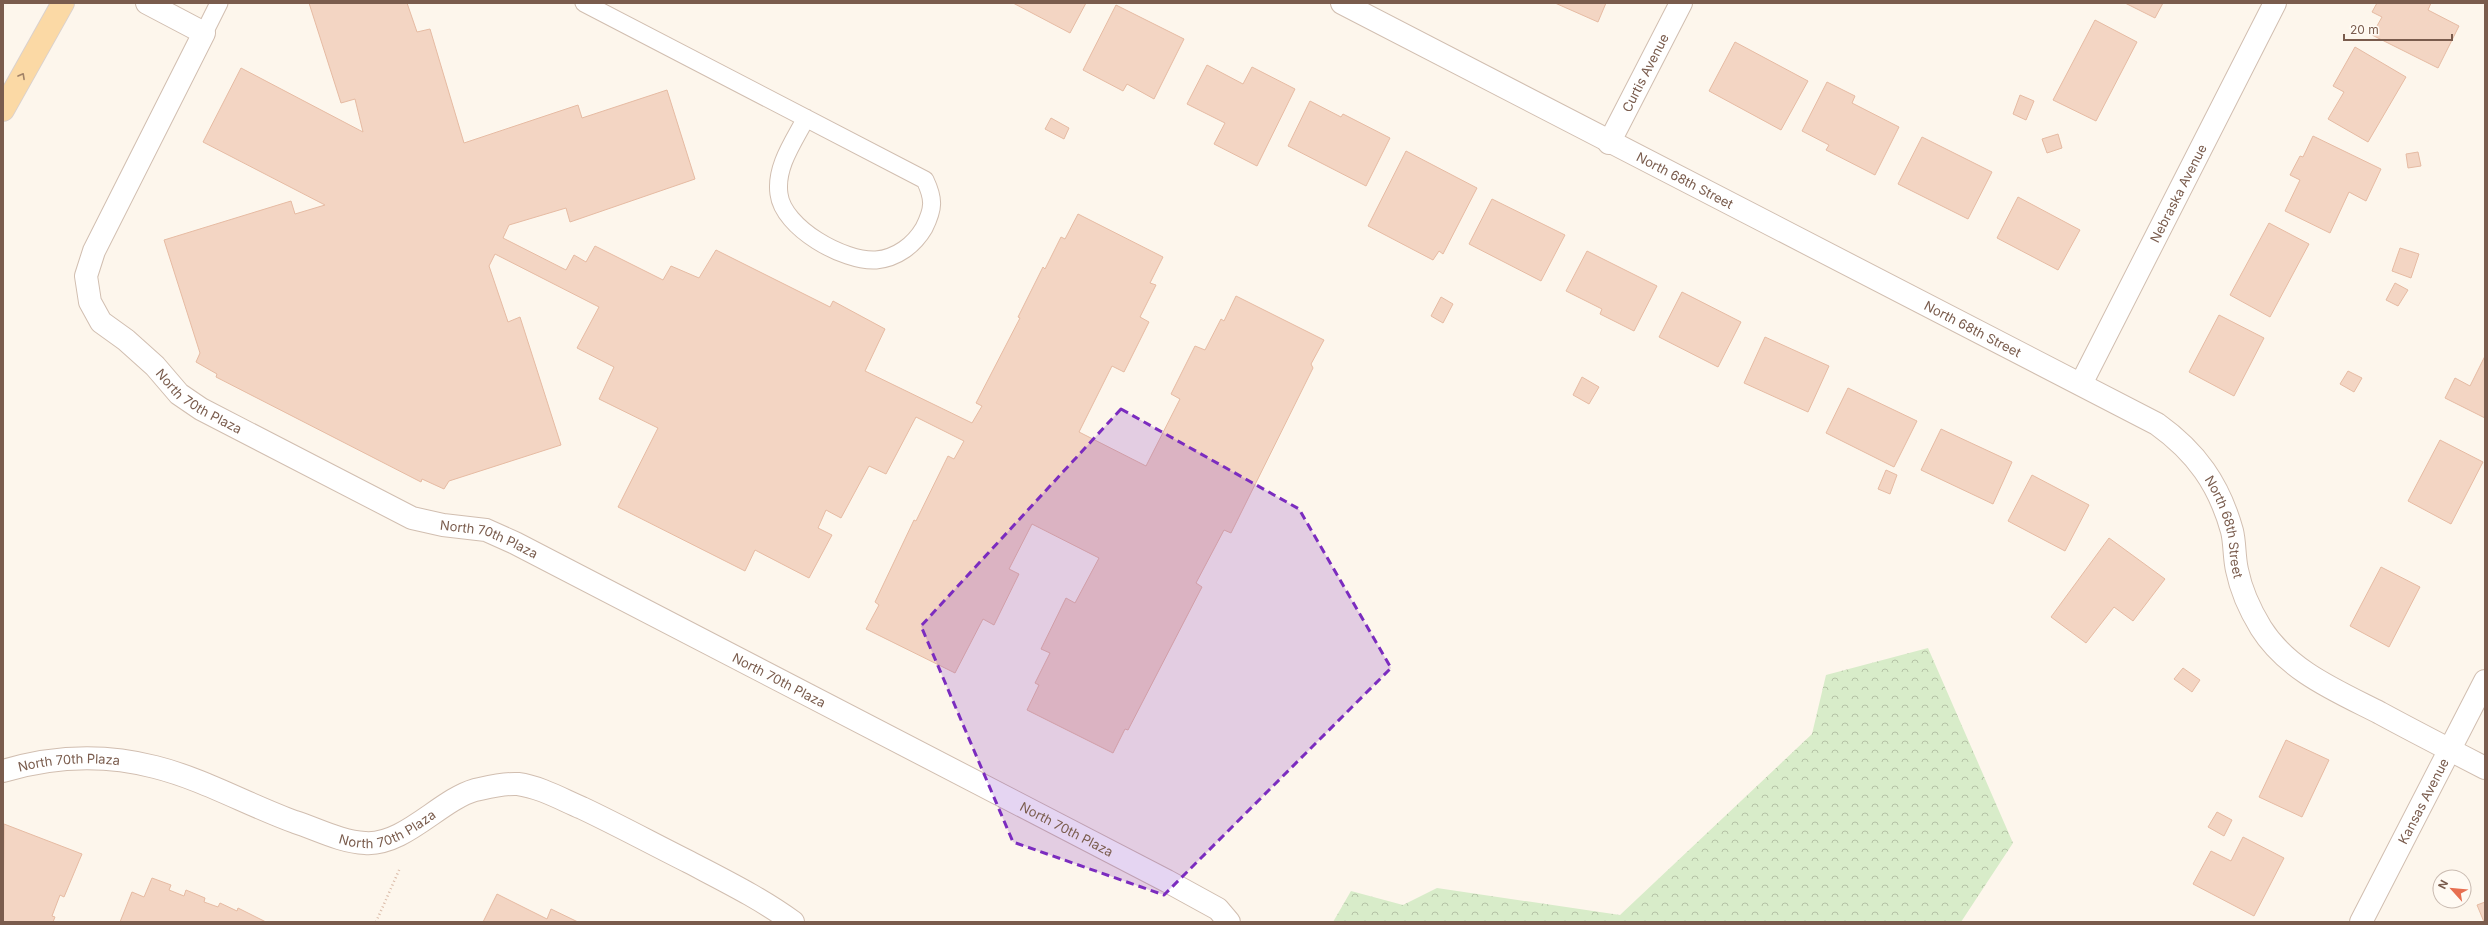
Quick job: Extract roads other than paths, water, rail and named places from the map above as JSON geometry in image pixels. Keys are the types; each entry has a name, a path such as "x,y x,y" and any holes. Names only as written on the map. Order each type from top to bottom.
{"main road":[{"path":"3,110 63,3"}],"street":[{"path":"147,3 204,33"},
{"name":"North 68th Street","path":"1342,3 1609,143 2158,424 2178,439 2200,463 2223,501 2232,532 2237,570 2246,601 2262,629 2282,654 2312,678 2485,768"},
{"name":"Curtis Avenue","path":"1609,143 1680,3"},
{"name":"Nebraska Avenue","path":"2081,384 2275,3"},
{"name":"North 70th Plaza","path":"204,33 94,251 86,276 90,302 101,322 126,340 155,366 180,394 201,409 412,518 443,525 486,530 515,543 1167,881 1218,909 1229,922"},
{"name":"Kansas Avenue","path":"2361,922 2485,681"},
{"name":"North 70th Plaza","path":"3,771 58,759 84,757 113,759 155,766 177,773 277,815 340,838 366,844 395,837 453,800 473,791 499,785 517,784 539,790 610,821 765,902 793,922"}],"lane":[{"path":"204,33 220,3"},
{"path":"584,3 806,118 925,180 933,197 928,220 916,242 899,253 876,260 845,256 817,240 790,220 779,194 782,162 806,118"}]}
